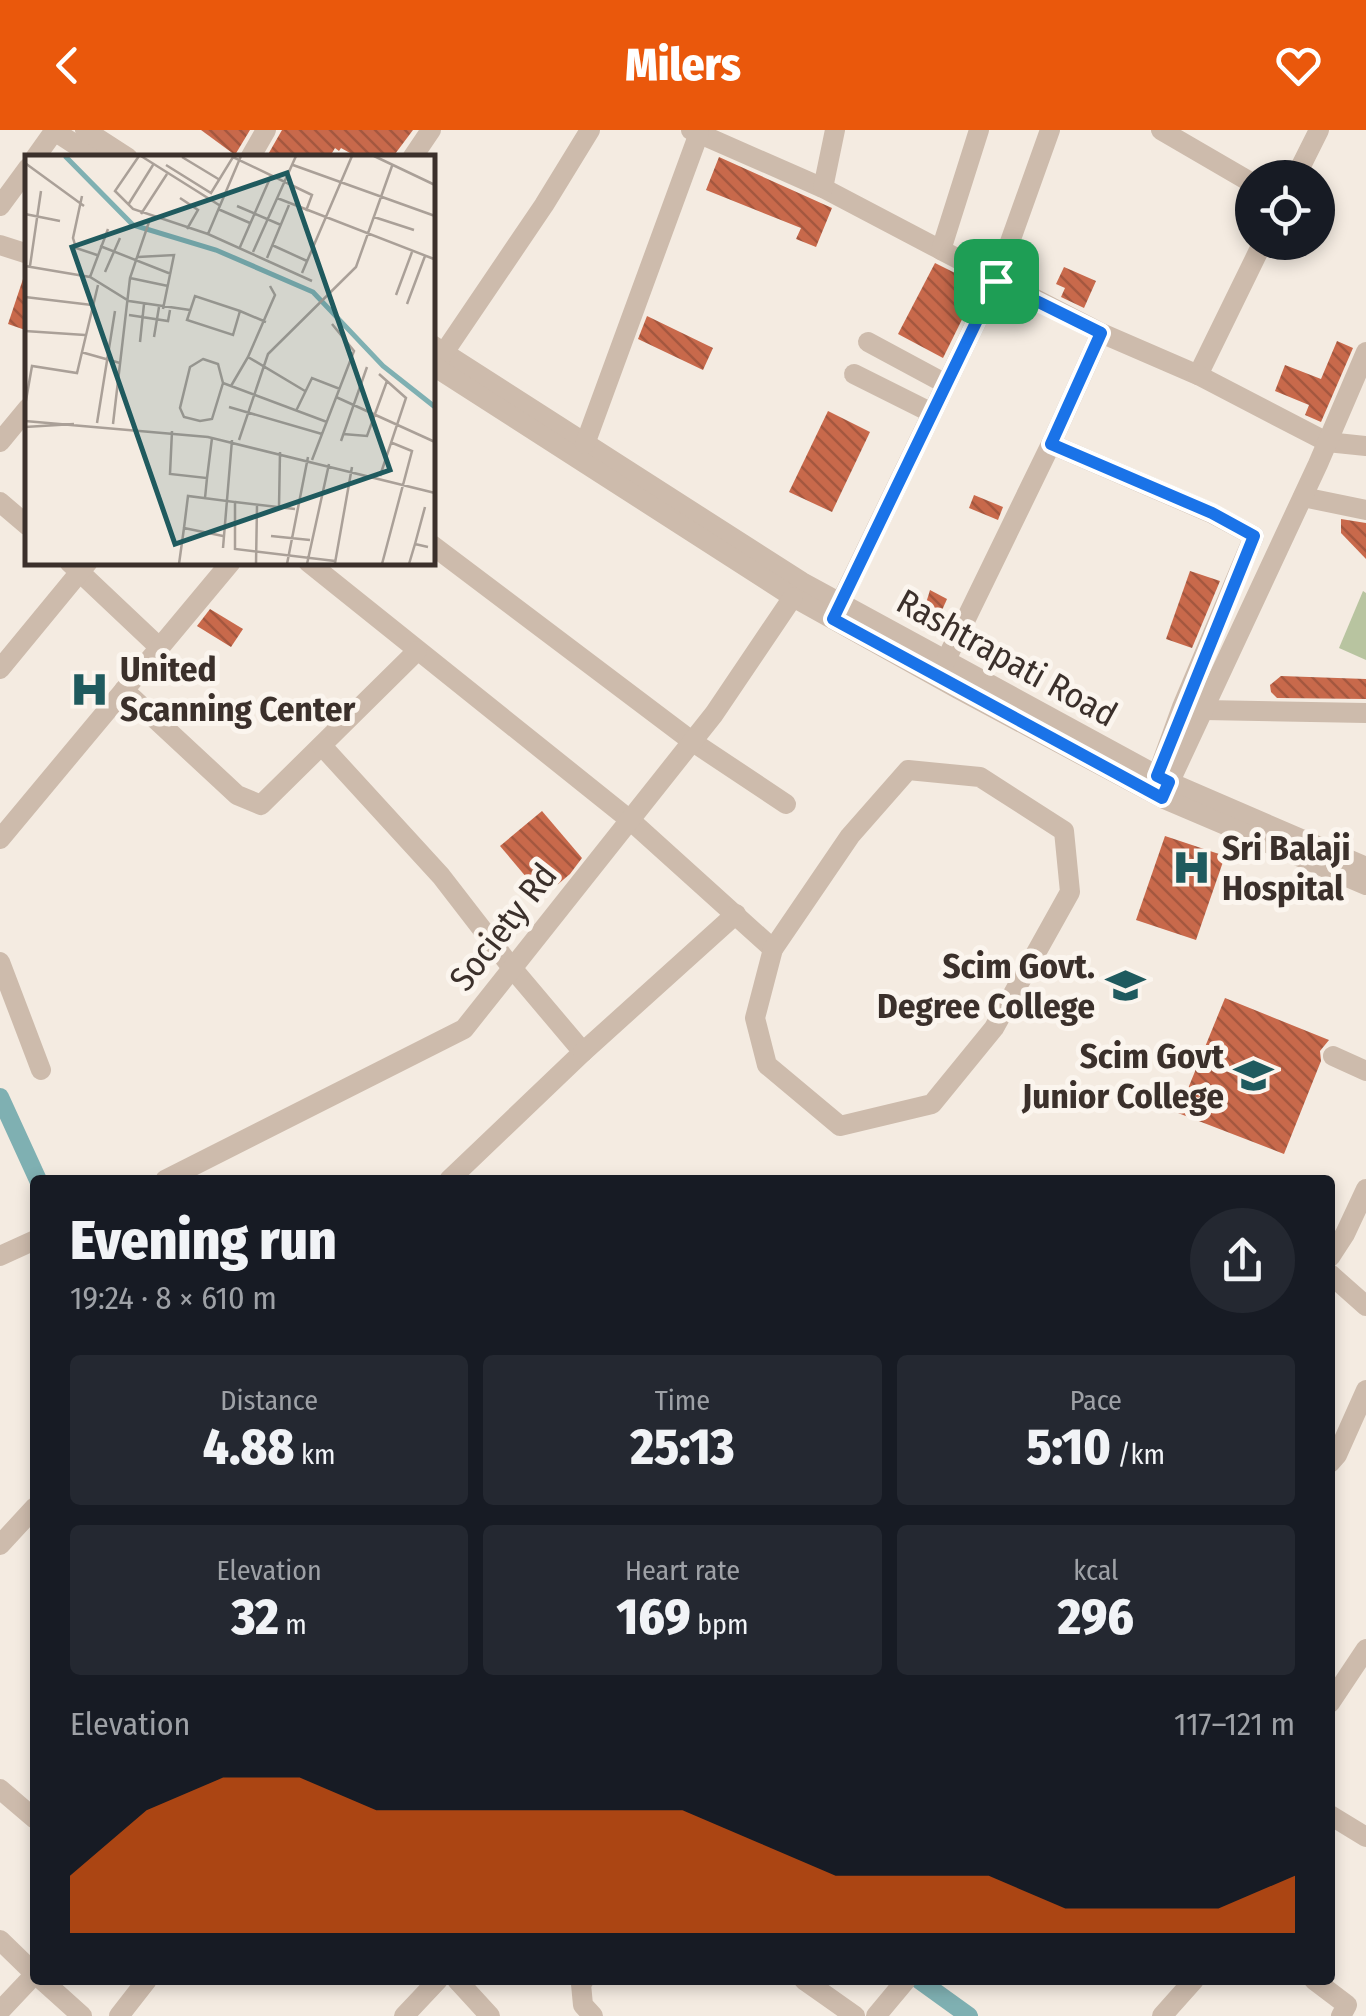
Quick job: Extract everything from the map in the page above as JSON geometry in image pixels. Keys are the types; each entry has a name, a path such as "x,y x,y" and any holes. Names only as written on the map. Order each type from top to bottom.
{"street":[{"path":"37,155 54,130 92,155"},
{"path":"85,130 123,155"},
{"path":"252,155 266,130"},
{"path":"414,155 431,130"},
{"path":"436,357 544,205 590,130"},
{"path":"823,188 835,130"},
{"path":"941,250 979,130"},
{"path":"837,611 996,281 1050,130"},
{"path":"1161,130 1235,173"},
{"path":"1305,160 1319,130"},
{"path":"585,444 695,132 823,188 996,281 1198,375 1327,442 1366,446"},
{"path":"0,206 25,172"},
{"path":"0,245 25,253"},
{"path":"1198,375 1254,260"},
{"path":"944,662 1101,333"},
{"path":"868,342 946,384"},
{"path":"1163,785 1204,710 1366,352"},
{"name":"Rashtrapati Road","path":"436,357 585,444 837,611 1163,785 1366,885"},
{"name":"Rashtrapati Road","path":"436,357 793,597 837,611 944,662 1163,785 1366,866"},
{"path":"854,374 932,412"},
{"path":"0,442 25,412"},
{"path":"1051,444 1212,513 1254,536 1163,785"},
{"path":"1302,497 1366,510"},
{"path":"0,502 25,523"},
{"path":"435,547 693,742 786,804"},
{"path":"0,839 229,565"},
{"path":"312,565 630,820 774,949"},
{"path":"0,670 80,566 160,647"},
{"name":"Society Rd","path":"175,1175 464,1029 693,742 793,597"},
{"path":"124,690 236,795 262,805 417,652"},
{"path":"1204,710 1366,713"},
{"path":"322,746 441,876 584,1052"},
{"path":"908,770 980,777 1064,831 1070,892 994,1028 932,1104 840,1126 767,1065 756,1018 774,949 850,836 908,770"},
{"path":"454,1175 736,914"},
{"path":"0,962 41,1070"},
{"path":"1333,1056 1366,1071"},
{"path":"1335,1247 1366,1188"},
{"path":"1335,1278 1366,1306"},
{"path":"1335,1457 1366,1390"},
{"path":"0,1544 30,1512"},
{"path":"1335,1696 1366,1650"},
{"path":"0,1790 30,1815"},
{"path":"1335,1818 1366,1837"},
{"path":"0,1940 30,1969"},
{"path":"0,2011 30,1979"},
{"path":"48,1985 82,2016"},
{"path":"119,2016 143,1985"},
{"path":"404,2016 433,1985"},
{"path":"462,1985 490,2016"},
{"path":"581,1985 583,2005 593,2016"},
{"path":"811,1985 856,2016"},
{"path":"876,2016 902,1985"},
{"path":"1162,2016 1190,1985"},
{"path":"1321,1985 1348,2005 1341,2016"}],"green space":[{"path":"1363,591 1366,593 1366,660 1339,648"}],"building":[{"path":"201,130 250,130 235,155"},
{"path":"282,130 413,130 394,155 354,155 335,148 331,155 268,155"},
{"path":"719,157 832,208 816,247 796,239 801,228 706,190"},
{"path":"935,263 979,285 943,358 898,334"},
{"path":"1064,267 1096,281 1084,308 1061,297 1065,288 1056,284"},
{"path":"25,273 25,330 8,324"},
{"path":"647,316 713,348 703,370 638,339"},
{"path":"1337,341 1353,348 1321,422 1305,415 1309,405 1275,391 1285,365 1321,379"},
{"path":"828,411 870,432 832,512 789,492"},
{"path":"974,495 1003,507 998,520 969,508"},
{"path":"1341,519 1366,523 1366,559 1341,533"},
{"path":"1190,571 1220,581 1192,648 1166,639"},
{"path":"930,590 947,599 939,617 923,613"},
{"path":"210,609 243,629 231,647 197,626"},
{"path":"1281,676 1366,679 1366,699 1277,698 1270,685"},
{"path":"542,811 582,858 543,897 500,846"},
{"path":"1165,836 1225,856 1196,940 1136,920"},
{"name":"Scim Govt Junior College","path":"1225,998 1329,1040 1320,1051 1321,1061 1284,1154 1178,1113"}],"waterway":[{"path":"0,1097 36,1175"},
{"path":"926,1985 969,2016"}],"place":[{"name":"United Scanning Center","path":"90,689"},
{"name":"Sri Balaji Hospital","path":"1192,868"},
{"name":"Scim Govt. Degree College","path":"1125,986"},
{"name":"Scim Govt Junior College","path":"1254,1076"}],"route":[{"path":"996,281 1101,333 1051,444 1212,513 1254,536 1157,776 1169,782 1162,798 833,619 996,281"}]}
